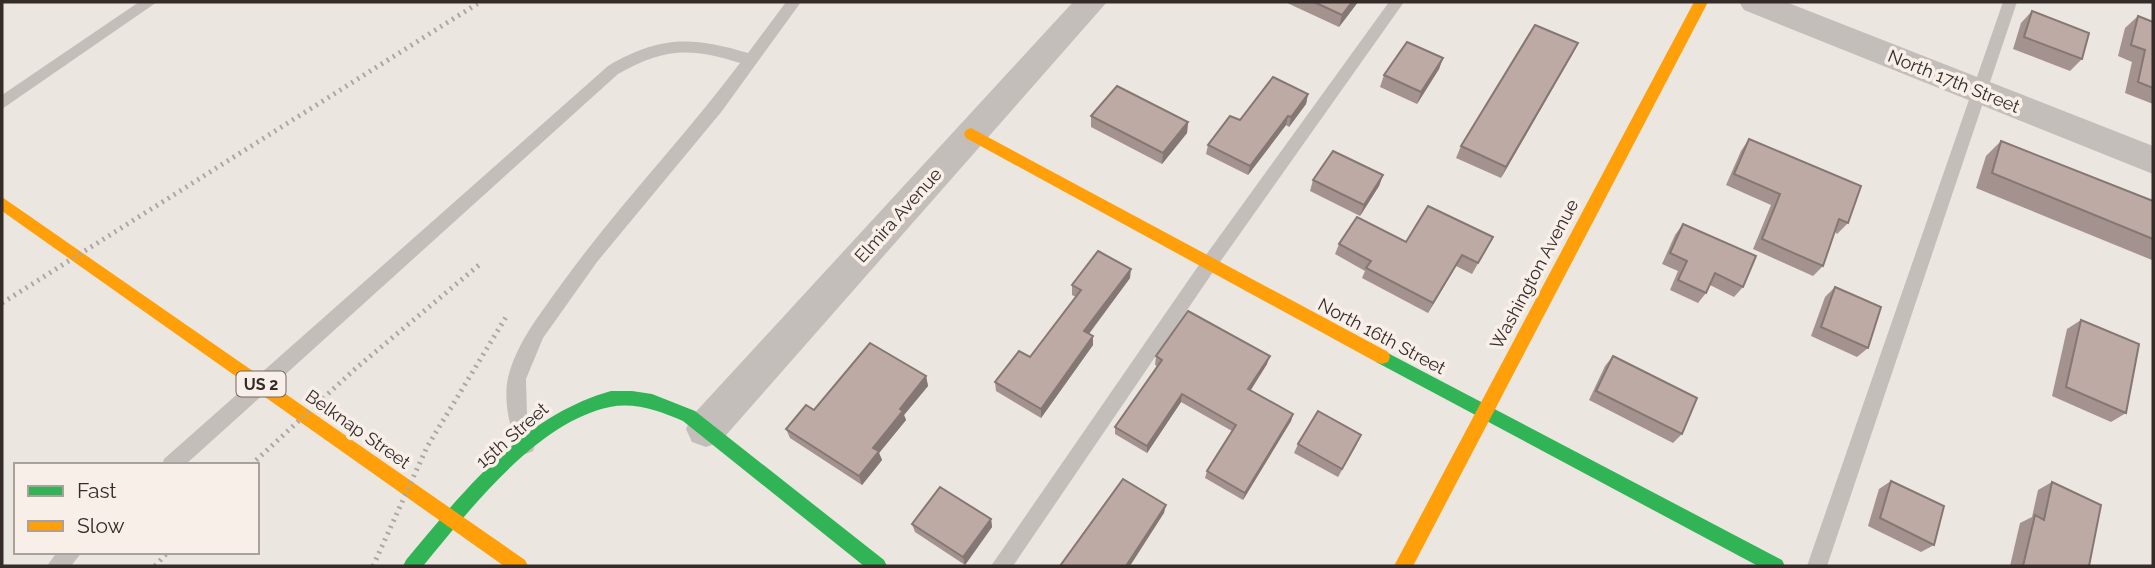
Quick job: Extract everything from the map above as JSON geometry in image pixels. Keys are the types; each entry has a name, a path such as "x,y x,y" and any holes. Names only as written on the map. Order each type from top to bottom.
{"main road":[{"name":"Washington Avenue","path":"1403,566 1701,2"},
{"name":"North 16th Street","path":"971,134 1482,412 1776,566"},
{"name":"Belknap Street","path":"2,203 519,566"},
{"name":"15th Street","path":"412,566 488,481 526,445 572,410 615,398 642,398 666,404 706,429 878,566"}],"street":[{"name":"Elmira Avenue","path":"706,429 1091,2"},
{"name":"North 17th Street","path":"1755,2 2153,160"}],"lane":[{"path":"2,103 150,2"},
{"path":"526,445 518,414 517,379 536,334 591,257 696,132 794,2"},
{"path":"1001,566 1209,264 1397,2"},
{"path":"1817,566 2010,2"},
{"path":"173,463 613,70 654,50 683,44 710,47 751,60"},
{"path":"2,84 16,93"},
{"path":"57,566 70,554"}],"building":[{"path":"1314,2 1352,2 1342,15"},
{"path":"2032,11 2089,33 2082,59 2024,37"},
{"path":"2138,16 2153,22 2153,88 2138,82 2145,50 2131,45"},
{"path":"1535,25 1578,43 1506,167 1461,146"},
{"path":"1407,42 1443,58 1421,92 1384,75"},
{"path":"1273,77 1308,94 1250,166 1208,145 1230,116 1240,120"},
{"path":"1117,86 1188,122 1163,153 1091,116"},
{"path":"1749,139 1861,186 1848,223 1839,219 1823,266 1762,239 1780,194 1734,174"},
{"path":"2001,141 2153,201 2153,239 1992,173"},
{"path":"1333,151 1383,175 1364,205 1313,180"},
{"path":"1428,206 1493,237 1478,263 1462,255 1433,303 1366,268 1371,261 1339,244 1357,217 1406,242"},
{"path":"1683,224 1756,256 1743,287 1715,273 1706,293 1678,280 1687,261 1670,253"},
{"path":"1098,251 1131,269 1084,331 1093,336 1041,409 995,382 1019,351 1030,357 1081,290 1072,285"},
{"path":"1835,287 1881,307 1868,348 1821,327"},
{"path":"1188,311 1270,356 1248,389 1293,414 1245,493 1207,471 1236,425 1182,394 1147,446 1115,427 1162,360 1156,356"},
{"path":"2081,320 2139,344 2126,413 2066,387"},
{"path":"870,343 926,376 900,409 903,411 873,448 879,451 859,476 786,429 806,405 814,410"},
{"path":"1613,356 1697,398 1682,434 1596,391"},
{"path":"1318,411 1361,435 1342,469 1298,444"},
{"path":"1123,479 1166,505 1126,566 1060,566"},
{"path":"1891,481 1944,506 1934,545 1880,518"},
{"path":"2052,482 2101,505 2089,566 2023,566 2035,515 2044,520"},
{"path":"940,487 991,519 963,557 912,524"}],"railway":[{"path":"2,303 480,2"},
{"path":"253,463 355,369 479,265"},
{"path":"373,566 427,447 506,317"},
{"path":"155,566 166,554"}],"traffic: fast":[{"path":"1382,357 1776,566"},
{"path":"412,566 476,492 529,442 557,421 584,407 622,398 652,402 689,416 878,566"}],"traffic: slow":[{"path":"1403,566 1701,2"},
{"path":"971,134 1382,357"},
{"path":"2,203 519,566"}]}
